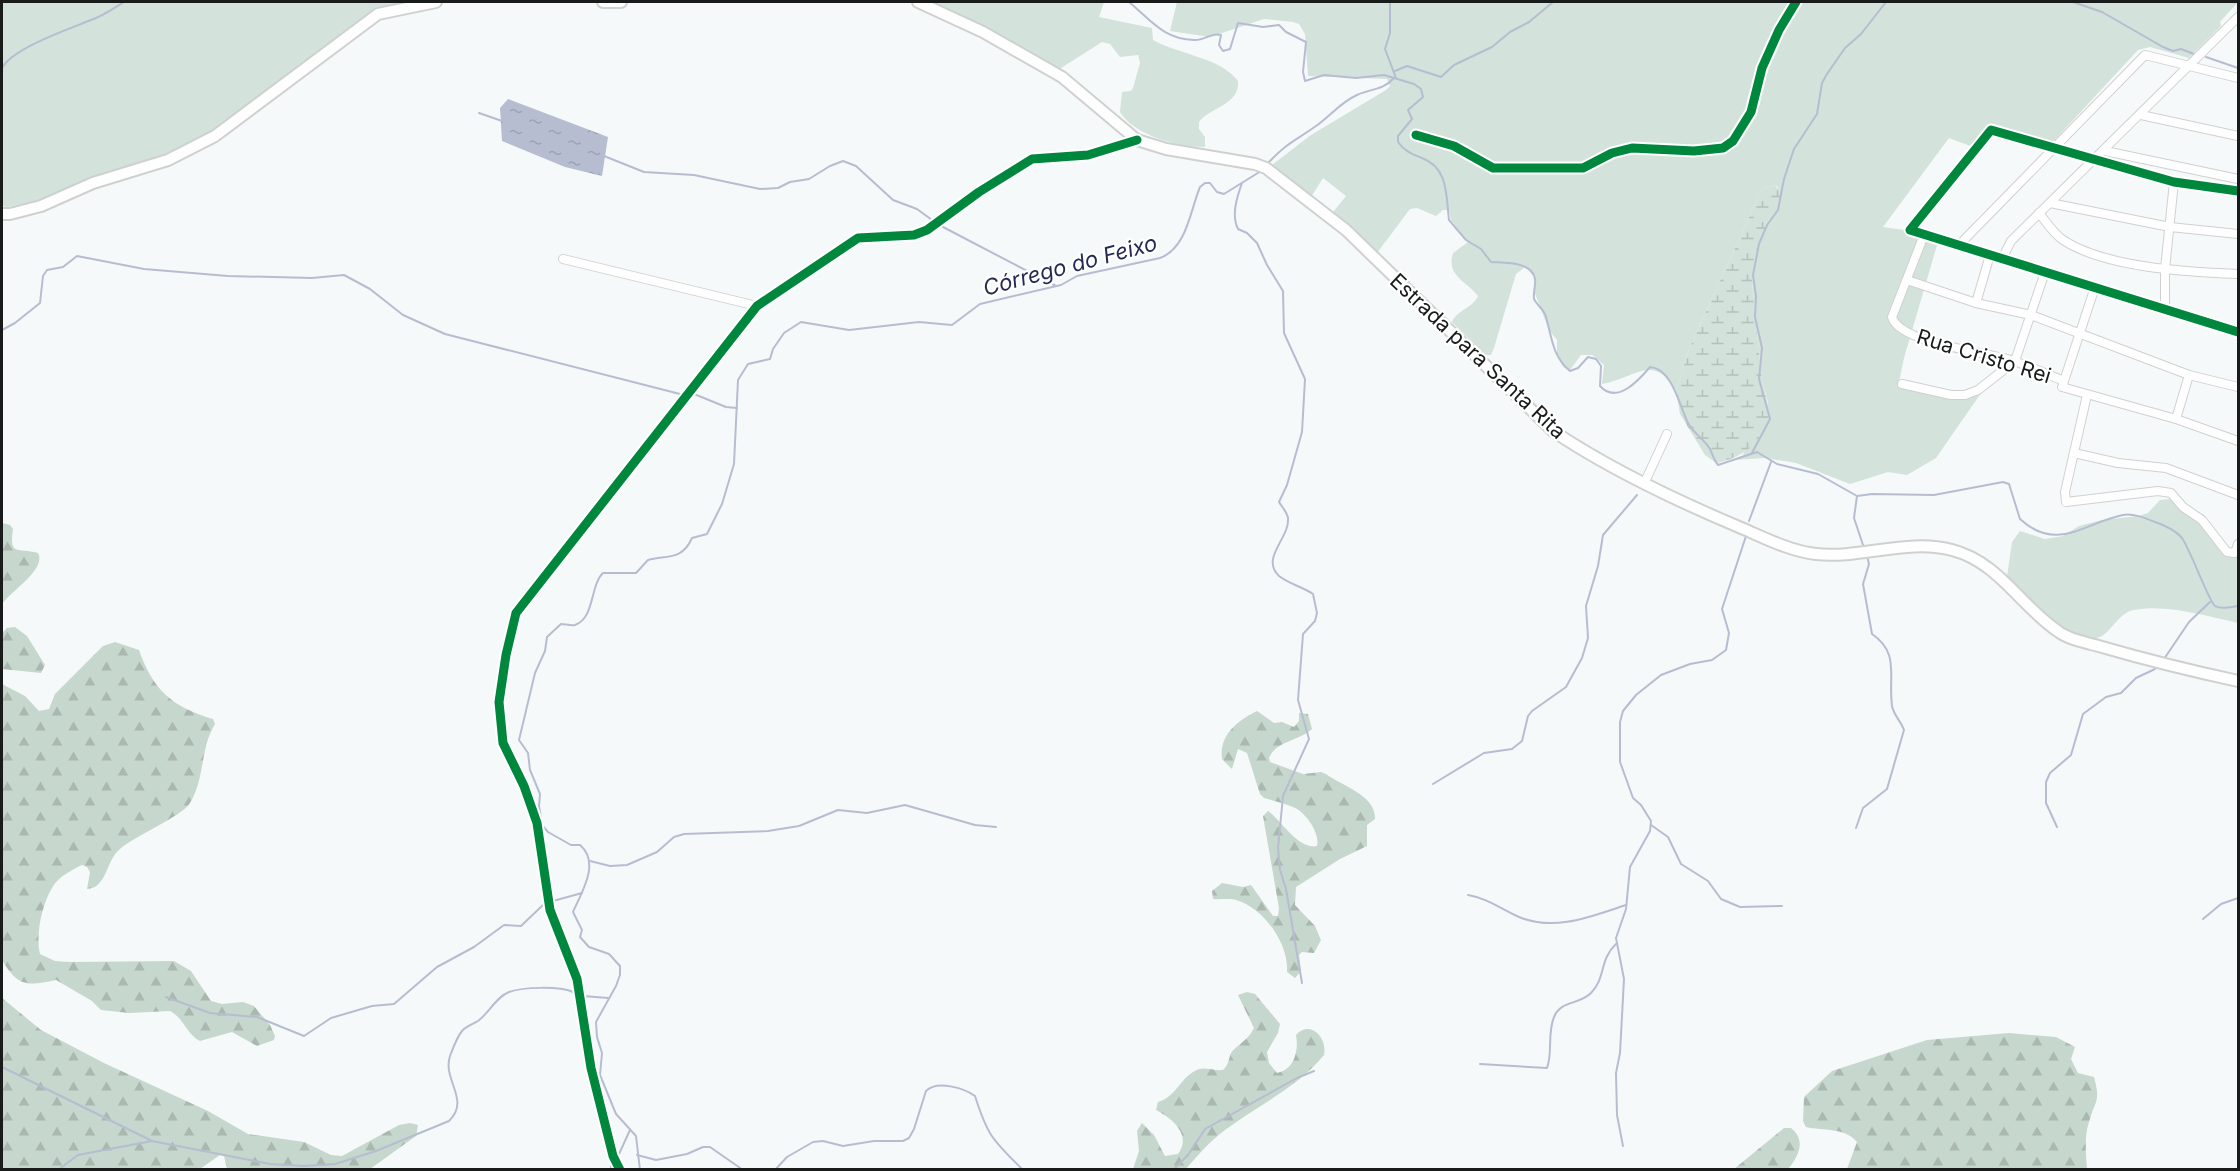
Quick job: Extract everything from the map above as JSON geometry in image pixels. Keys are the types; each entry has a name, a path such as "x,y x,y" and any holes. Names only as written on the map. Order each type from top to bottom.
{"main road":[{"path":"2,214 41,206 93,183 168,160 215,136 378,14 436,2"},
{"path":"603,2 621,2"},
{"name":"Estrada para Santa Rita","path":"918,2 984,32 1062,77 1137,140 1166,149 1255,164 1266,168 1346,230 1553,431 1644,484 1773,542 1816,554 1846,554 1913,547 1952,550 1980,561 2008,583 2034,613 2061,634 2167,666 2238,681"}],"street":[{"path":"1416,135 1454,146 1493,168 1583,168 1612,153 1632,148 1694,151 1723,148 1733,141 1751,112 1762,68 1779,30 1796,2"},
{"path":"2002,259 2011,241 2094,162 2238,17"},
{"path":"1959,245 2145,55 2238,78"},
{"path":"2141,115 2238,136"},
{"path":"2238,191 2174,182 2094,162 1990,130 1910,230 2238,332"},
{"path":"620,1170 613,1156 591,1068 577,980 550,910 537,823 524,786 503,743 499,702 506,655 516,613 756,306 858,238 914,235 927,230 1022,163 1042,157 1088,155 1137,140"},
{"path":"2105,151 2238,179"},
{"path":"2165,309 2165,269 2174,182"},
{"path":"2050,203 2170,227 2238,234"},
{"path":"2039,213 2061,239 2077,248 2165,269 2238,274"},
{"name":"Rua Cristo Rei","path":"1924,235 1892,317 1897,328 1915,337 2015,361 2087,394 2176,418 2238,441"},
{"path":"1976,303 1990,255"},
{"path":"563,259 756,306"},
{"path":"1902,384 1952,395 1965,395 1978,390 2015,361 2045,272"},
{"path":"1907,280 1976,303 2031,315 2190,375 2238,387"},
{"path":"2063,384 2095,287"},
{"path":"2176,418 2190,375"},
{"path":"2087,394 2065,492 2066,502 2158,491 2171,493 2183,507 2202,520 2228,552 2235,553 2238,544"},
{"path":"1644,484 1667,435"},
{"path":"2074,453 2118,463 2166,468 2238,495"}],"green space":[{"path":"2,2 427,2 391,8 199,143 44,200 7,207 2,206"},
{"path":"922,2 1104,2 1099,17 1152,28 1153,40 1210,62 1231,73 1238,81 1237,89 1229,101 1199,122 1199,129 1205,137 1205,147 1170,142 1136,128 1120,112 1122,92 1131,91 1133,88 1140,63 1138,55 1120,57 1110,44 1102,42 1058,70"},
{"path":"1177,2 2238,2 2220,22 2221,26 2189,58 2150,47 2138,50 2050,145 1993,129 1973,147 1949,138 1883,227 1940,235 1904,358 1898,387 1960,392 1984,383 1986,386 1936,458 1907,475 1888,472 1850,484 1796,463 1765,458 1734,460 1743,455 1768,403 1762,380 1752,281 1758,250 1767,222 1776,214 1778,187 1775,185 1762,189 1689,349 1676,391 1668,379 1651,370 1602,384 1604,365 1592,355 1581,355 1570,370 1563,367 1557,355 1557,340 1549,330 1534,291 1535,277 1525,267 1516,274 1491,355 1485,355 1452,322 1478,296 1458,278 1452,267 1453,253 1468,242 1451,220 1449,210 1443,210 1436,216 1417,208 1410,209 1374,257 1329,217 1346,196 1323,178 1308,202 1268,168 1311,135 1386,90 1390,86 1387,79 1308,76 1305,34 1299,24 1293,22 1264,19 1210,37 1170,31"},
{"path":"1775,185 1781,193 1776,214 1767,222 1758,250 1752,281 1762,380 1770,414 1762,433 1750,447 1735,457 1716,463 1705,455 1680,414 1676,391 1689,349 1762,189"},
{"path":"2170,499 2188,510 2204,524 2230,556 2237,557 2238,553 2238,623 2186,612 2160,609 2134,610 2121,617 2102,636 2090,639 2077,637 2050,622 2006,583 2012,542 2020,531 2045,539 2063,536 2079,526 2148,513 2160,500"},
{"path":"2,523 10,525 13,529 12,544 16,549 38,553 39,559 33,573 2,604"},
{"path":"15,627 27,636 45,665 41,673 2,669 2,633 7,628"},
{"path":"115,642 139,650 151,676 166,695 186,709 213,719 215,724 207,743 195,794 185,808 120,849 115,854 103,879 94,887 87,889 90,872 82,865 57,881 48,896 41,916 40,954 55,961 69,962 174,961 191,971 211,1001 222,1004 243,1002 254,1006 270,1025 275,1036 274,1040 257,1046 232,1032 200,1041 170,1011 129,1013 101,1010 92,1001 56,980 30,983 18,980 2,960 2,684 25,696 39,711 49,709 55,694 103,646"},
{"path":"1257,711 1274,723 1282,722 1294,727 1299,721 1299,713 1308,714 1312,729 1277,748 1269,758 1270,762 1303,774 1321,772 1326,774 1364,797 1374,811 1375,819 1367,825 1367,846 1340,859 1296,887 1295,905 1315,926 1321,940 1314,953 1302,952 1299,955 1301,971 1295,978 1287,972 1284,950 1273,928 1265,919 1246,904 1236,900 1213,899 1212,891 1222,883 1243,887 1251,885 1273,916 1278,916 1279,908 1263,816 1268,811 1303,844 1317,846 1315,831 1301,812 1264,798 1260,794 1247,753 1238,749 1232,769 1222,759 1226,736 1236,724"},
{"path":"1247,992 1255,994 1280,1024 1278,1033 1267,1052 1269,1063 1277,1073 1288,1068 1294,1059 1297,1047 1296,1035 1301,1031 1312,1030 1321,1037 1325,1049 1324,1055 1290,1087 1219,1135 1186,1169 1133,1169 1139,1151 1137,1131 1142,1123 1154,1135 1165,1156 1178,1154 1182,1147 1182,1134 1169,1118 1156,1110 1158,1102 1170,1095 1193,1072 1199,1069 1223,1070 1225,1068 1231,1053 1254,1028 1238,995"},
{"path":"2,998 41,1030 104,1063 208,1111 248,1134 304,1142 331,1155 342,1156 399,1125 410,1123 418,1125 416,1136 370,1169 227,1169 224,1156 220,1155 200,1169 2,1169"},
{"path":"2009,1033 2056,1037 2075,1047 2071,1059 2078,1073 2094,1077 2097,1096 2086,1133 2087,1169 1847,1169 1857,1142 1840,1132 1806,1127 1803,1121 1804,1097 1832,1071 1927,1040"},
{"path":"1784,1128 1791,1128 1800,1143 1796,1158 1789,1168 1734,1169"}],"water":[{"path":"508,99 608,137 602,176 565,167 502,141 500,108"}],"waterway":[{"path":"2,68 17,53 29,46 100,16 124,2"},
{"path":"1129,2 1158,27 1174,36 1198,40 1221,35 1219,45 1223,51 1230,49 1238,23 1263,27 1279,25 1286,32 1306,42 1303,72 1305,81 1324,75 1356,78 1384,75 1414,84 1421,89 1423,97 1408,110 1412,119 1398,136 1398,142 1412,154 1431,163 1442,176 1449,220 1466,240 1481,249 1491,262 1517,264 1533,273 1534,299 1545,314 1559,358 1570,371 1578,368 1588,357 1596,359 1601,366 1600,386 1613,393 1620,392 1634,384 1650,367 1664,374 1674,389 1688,423 1708,445 1718,465 1757,452 1777,464 1818,474 1857,496 1872,494 1934,495 2003,482 2009,484 2020,519 2033,529 2046,534 2071,533 2123,515 2139,516 2166,527 2182,538 2215,606 2224,608 2238,606"},
{"path":"1390,2 1390,33 1385,49 1396,78"},
{"path":"1395,71 1407,66 1441,77 1454,65 1492,47 1510,32 1529,22 1553,2"},
{"path":"1752,453 1770,419 1759,379 1762,348 1755,317 1756,296 1753,275 1759,244 1767,225 1778,210 1784,179 1794,149 1817,114 1822,83 1845,48 1861,34 1886,2"},
{"path":"2073,2 2102,12 2163,47 2173,51 2181,49 2194,54"},
{"path":"2206,57 2238,68"},
{"name":"Córrego do Feixo","path":"1269,162 1346,101 1381,87 1394,78"},
{"path":"479,113 502,121"},
{"path":"604,156 644,172 694,175 760,189 778,188 790,182 809,179 843,161 856,166 893,200 917,209 932,220"},
{"name":"Córrego do Feixo","path":"640,1170 636,1136 616,1114 600,1075 602,1053 597,1037 596,1022 616,986 620,966 609,954 589,947 580,937 582,930 573,912 587,878 589,860 580,845 571,845 548,832 542,825 540,794 530,770 528,753 519,740 535,673 545,651 547,637 561,624 575,625 586,616 596,585 603,573 636,573 648,560 678,554 692,538 707,534 722,504 734,464 738,380 748,364 770,359 773,349 784,333 801,322 849,330 919,322 952,325 980,304 1061,285 1077,276 1160,258 1169,253 1182,237 1200,187 1205,183 1210,183 1217,192 1224,194 1261,171"},
{"path":"1242,183 1236,206 1236,224 1238,229 1247,233 1257,243 1283,291 1284,333 1305,379 1302,432 1287,485 1279,502 1286,512 1287,525 1273,562 1274,569 1279,576 1313,594 1317,613 1315,621 1303,634 1298,700 1309,739 1283,796 1278,848 1280,870 1286,889 1302,983"},
{"path":"943,227 1056,286"},
{"path":"2,330 15,323 40,303 43,276 47,270 63,267 77,256 144,269 228,276 312,278 344,275 370,289 403,315 445,334 680,394"},
{"path":"694,394 726,407 737,408"},
{"path":"1749,521 1771,462"},
{"path":"1433,784 1484,753 1512,749 1522,741 1528,716 1532,711 1566,687 1582,658 1588,638 1586,606 1598,566 1603,535 1637,495"},
{"path":"1857,496 1854,518 1864,548"},
{"path":"1623,1146 1617,1115 1616,1073 1620,1053 1624,979 1616,938 1626,909 1630,867 1650,831 1651,821 1641,805 1633,798 1620,762 1620,722 1623,711 1636,695 1661,675 1690,664 1712,660 1726,650 1729,633 1722,609 1746,536"},
{"path":"1856,828 1863,808 1887,789 1904,730 1892,706 1890,657 1881,641 1872,634 1863,584 1869,564 1867,556"},
{"path":"2164,659 2189,622 2210,602"},
{"path":"2057,827 2046,803 2046,782 2050,773 2071,755 2083,714 2106,697 2121,693 2136,678 2155,669"},
{"path":"590,861 610,866 627,865 657,852 674,837 684,834 768,831 799,826 838,810 867,813 905,805 975,825 996,827"},
{"path":"1651,825 1668,837 1681,864 1708,881 1721,899 1740,907 1782,906"},
{"path":"553,901 582,893"},
{"path":"1468,895 1488,901 1519,917 1546,923 1573,921 1626,905"},
{"path":"2203,919 2221,904 2238,898"},
{"path":"166,997 210,1013 257,1017 304,1036 331,1018 372,1006 394,1004 437,967 474,947 504,925 521,926 544,904"},
{"path":"1480,1064 1547,1068 1554,1017 1561,1008 1591,993 1599,981 1607,956 1616,944"},
{"path":"2,1067 152,1141 270,1164 305,1166 335,1164 376,1151 449,1121 457,1105 449,1065 455,1043 460,1033 482,1018 504,994 515,990 541,988 573,992"},
{"path":"583,996 608,998"},
{"path":"1173,1170 1188,1155 1205,1129 1297,1078 1314,1071"},
{"path":"775,1170 787,1157 813,1142 823,1141 843,1146 874,1141 903,1141 909,1138 926,1091 937,1086 958,1088 975,1096 988,1130 1023,1170"},
{"path":"619,1154 630,1130"},
{"path":"58,1170 78,1155 152,1141"},
{"path":"637,1155 656,1160 710,1147 743,1170"},
{"path":"611,1160 611,1170"}],"cycle path":[{"path":"1416,135 1454,146 1493,168 1583,168 1612,153 1632,148 1694,151 1723,148 1733,141 1751,112 1762,68 1779,30 1796,2"},
{"path":"2238,191 2174,182 1991,130 1910,230 2238,332"},
{"path":"620,1170 613,1156 591,1068 577,979 550,910 537,823 524,786 503,743 499,702 506,655 516,613 757,306 858,238 914,235 927,230 979,192 1032,159 1088,155 1137,140"}]}
